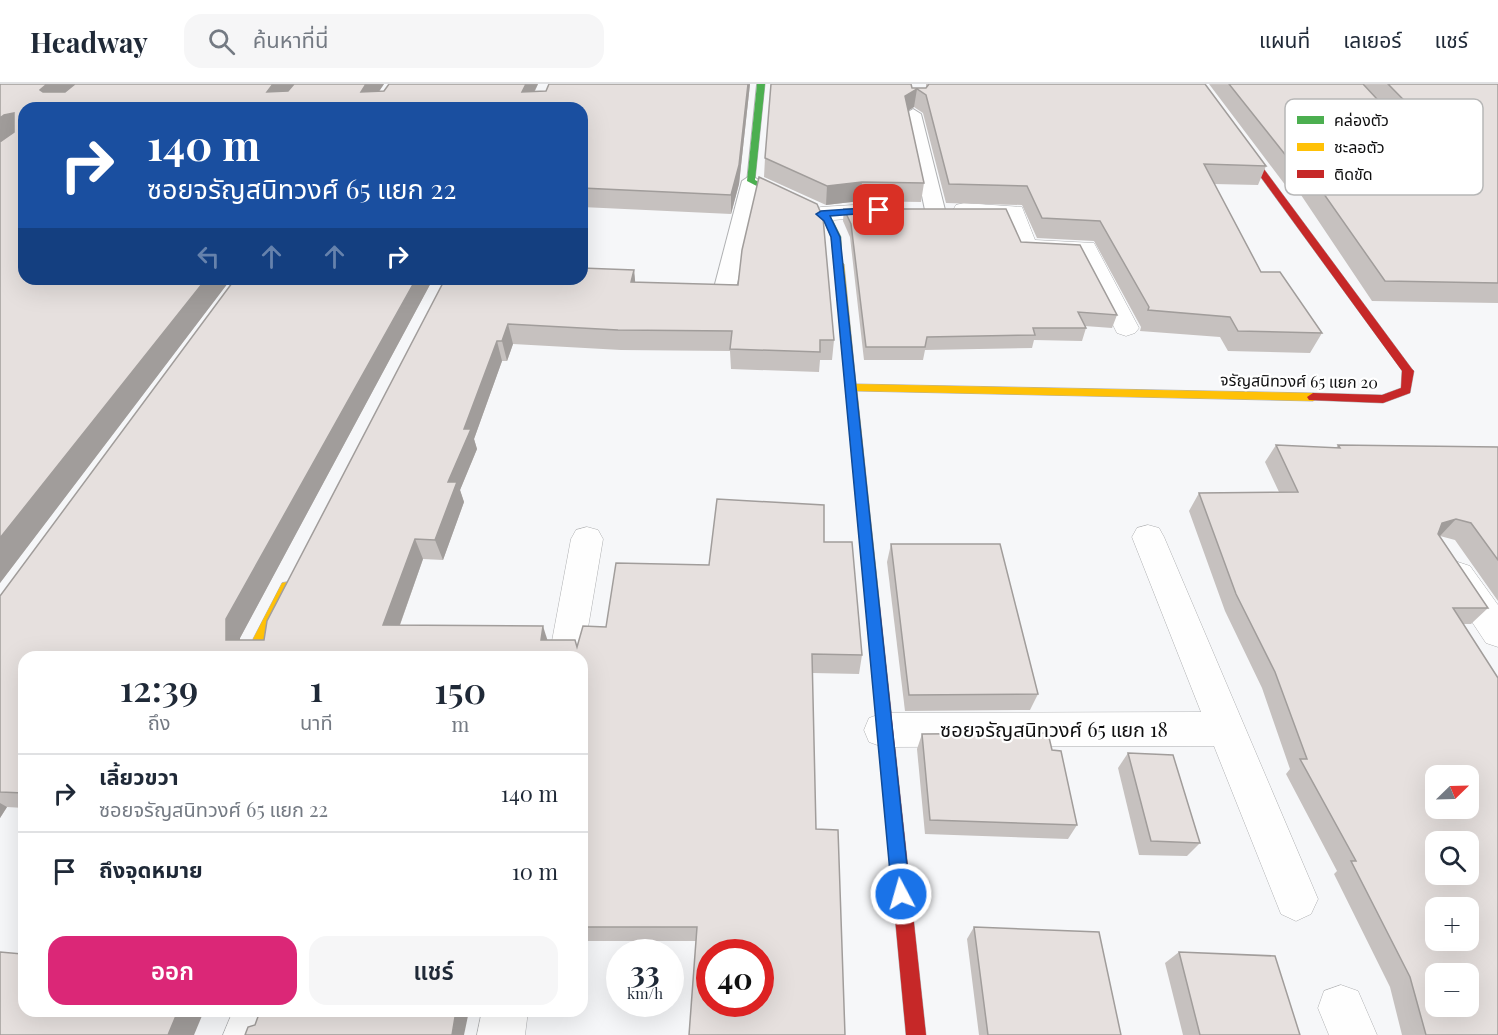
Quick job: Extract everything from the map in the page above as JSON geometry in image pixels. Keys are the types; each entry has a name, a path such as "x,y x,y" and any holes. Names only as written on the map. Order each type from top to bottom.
{"street":[{"path":"762,84 751,181 821,214 828,219 836,237 883,730 916,1035"},
{"name":"จรัญสนิทวงศ์ 65 แยก 20","path":"850,387 1383,399 1406,390 1408,371 1197,84"},
{"path":"821,214 860,210 1014,212 1026,247 1086,248 1126,328"},
{"path":"1148,537 1296,899"},
{"path":"568,651 588,539"},
{"path":"1441,550 1498,633"},
{"path":"260,651 260,639 294,575"},
{"name":"ซอยจรัญสนิทวงศ์ 65 แยก 18","path":"883,730 1226,729"},
{"path":"247,1035 254,1017"},
{"path":"501,1035 504,1017"}],"lane":[{"path":"913,114 935,210"},
{"path":"726,284 751,181"}],"building":[{"path":"0,84 47,84 40,90 65,92 75,84 273,84 267,92 288,91 294,84 366,84 361,92 384,91 389,84 526,84 522,92 546,91 549,84 748,84 739,165 731,195 588,188 588,102 18,102 18,285 201,285 0,538 0,142 14,132 14,113 0,118"},
{"path":"771,84 911,84 912,88 926,88 929,84 1205,84 1266,166 1204,164 1261,272 1280,272 1322,333 1238,331 1230,317 1148,310 1149,307 1100,221 1042,218 1027,186 949,184 926,95 917,89 905,96 924,183 862,182 827,186 765,158"},
{"path":"1229,84 1363,84 1377,99 1285,99 1285,154"},
{"path":"1388,84 1498,84 1498,283 1385,281 1325,195 1483,195 1483,99 1403,99"},
{"path":"759,177 817,204 823,218 834,340 820,340 820,352 730,349 732,331 618,330 508,324 502,341 497,341 464,429 471,429 448,482 457,482 435,540 415,539 383,625 543,626 541,640 575,640 577,647 583,626 606,627 616,563 709,565 717,499 824,505 824,542 852,542 862,655 812,654 816,829 838,830 845,1035 689,1035 696,940 696,1017 774,1017 774,939 696,939 697,927 588,927 588,651 18,651 18,793 0,792 0,596 231,285 413,285 226,619 226,640 264,640 267,621 442,285 588,285 588,268 634,270 631,282 738,285 742,250"},
{"path":"844,209 1006,209 1021,242 1080,245 1117,315 1078,312 1086,328 1033,328 1035,335 927,337 925,347 866,347 851,224"},
{"path":"1276,445 1340,448 1338,445 1498,447 1498,560 1471,523 1456,519 1442,523 1438,534 1488,608 1453,608 1498,678 1498,1035 1426,1035 1410,977 1351,861 1356,861 1300,759 1307,759 1275,672 1236,594 1199,493 1298,492"},
{"path":"891,544 1000,544 1038,694 909,695"},
{"path":"1048,733 1052,750 1061,751 1077,825 930,820 922,734"},
{"path":"1128,753 1173,755 1200,843 1151,841"},
{"path":"974,927 1099,932 1121,1035 988,1035"},
{"path":"0,952 18,954 18,1017 176,1017 168,1035 0,1035"},
{"path":"1179,952 1275,956 1300,1035 1200,1035"},
{"path":"258,1017 455,1017 452,1035 245,1035 248,1027 255,1025"}],"traffic: fast":[{"path":"761,84 751,181 828,219 836,237 839,264"}],"traffic: slow":[{"path":"839,264 873,608"},
{"path":"850,387 1313,397"},
{"path":"260,651 260,639 287,587"}],"traffic: jam":[{"path":"1197,84 1408,371 1406,390 1383,399 1313,397"},
{"path":"873,608 916,1035"}],"route":[{"path":"879,210 821,214 828,219 836,237 901,894"}]}
